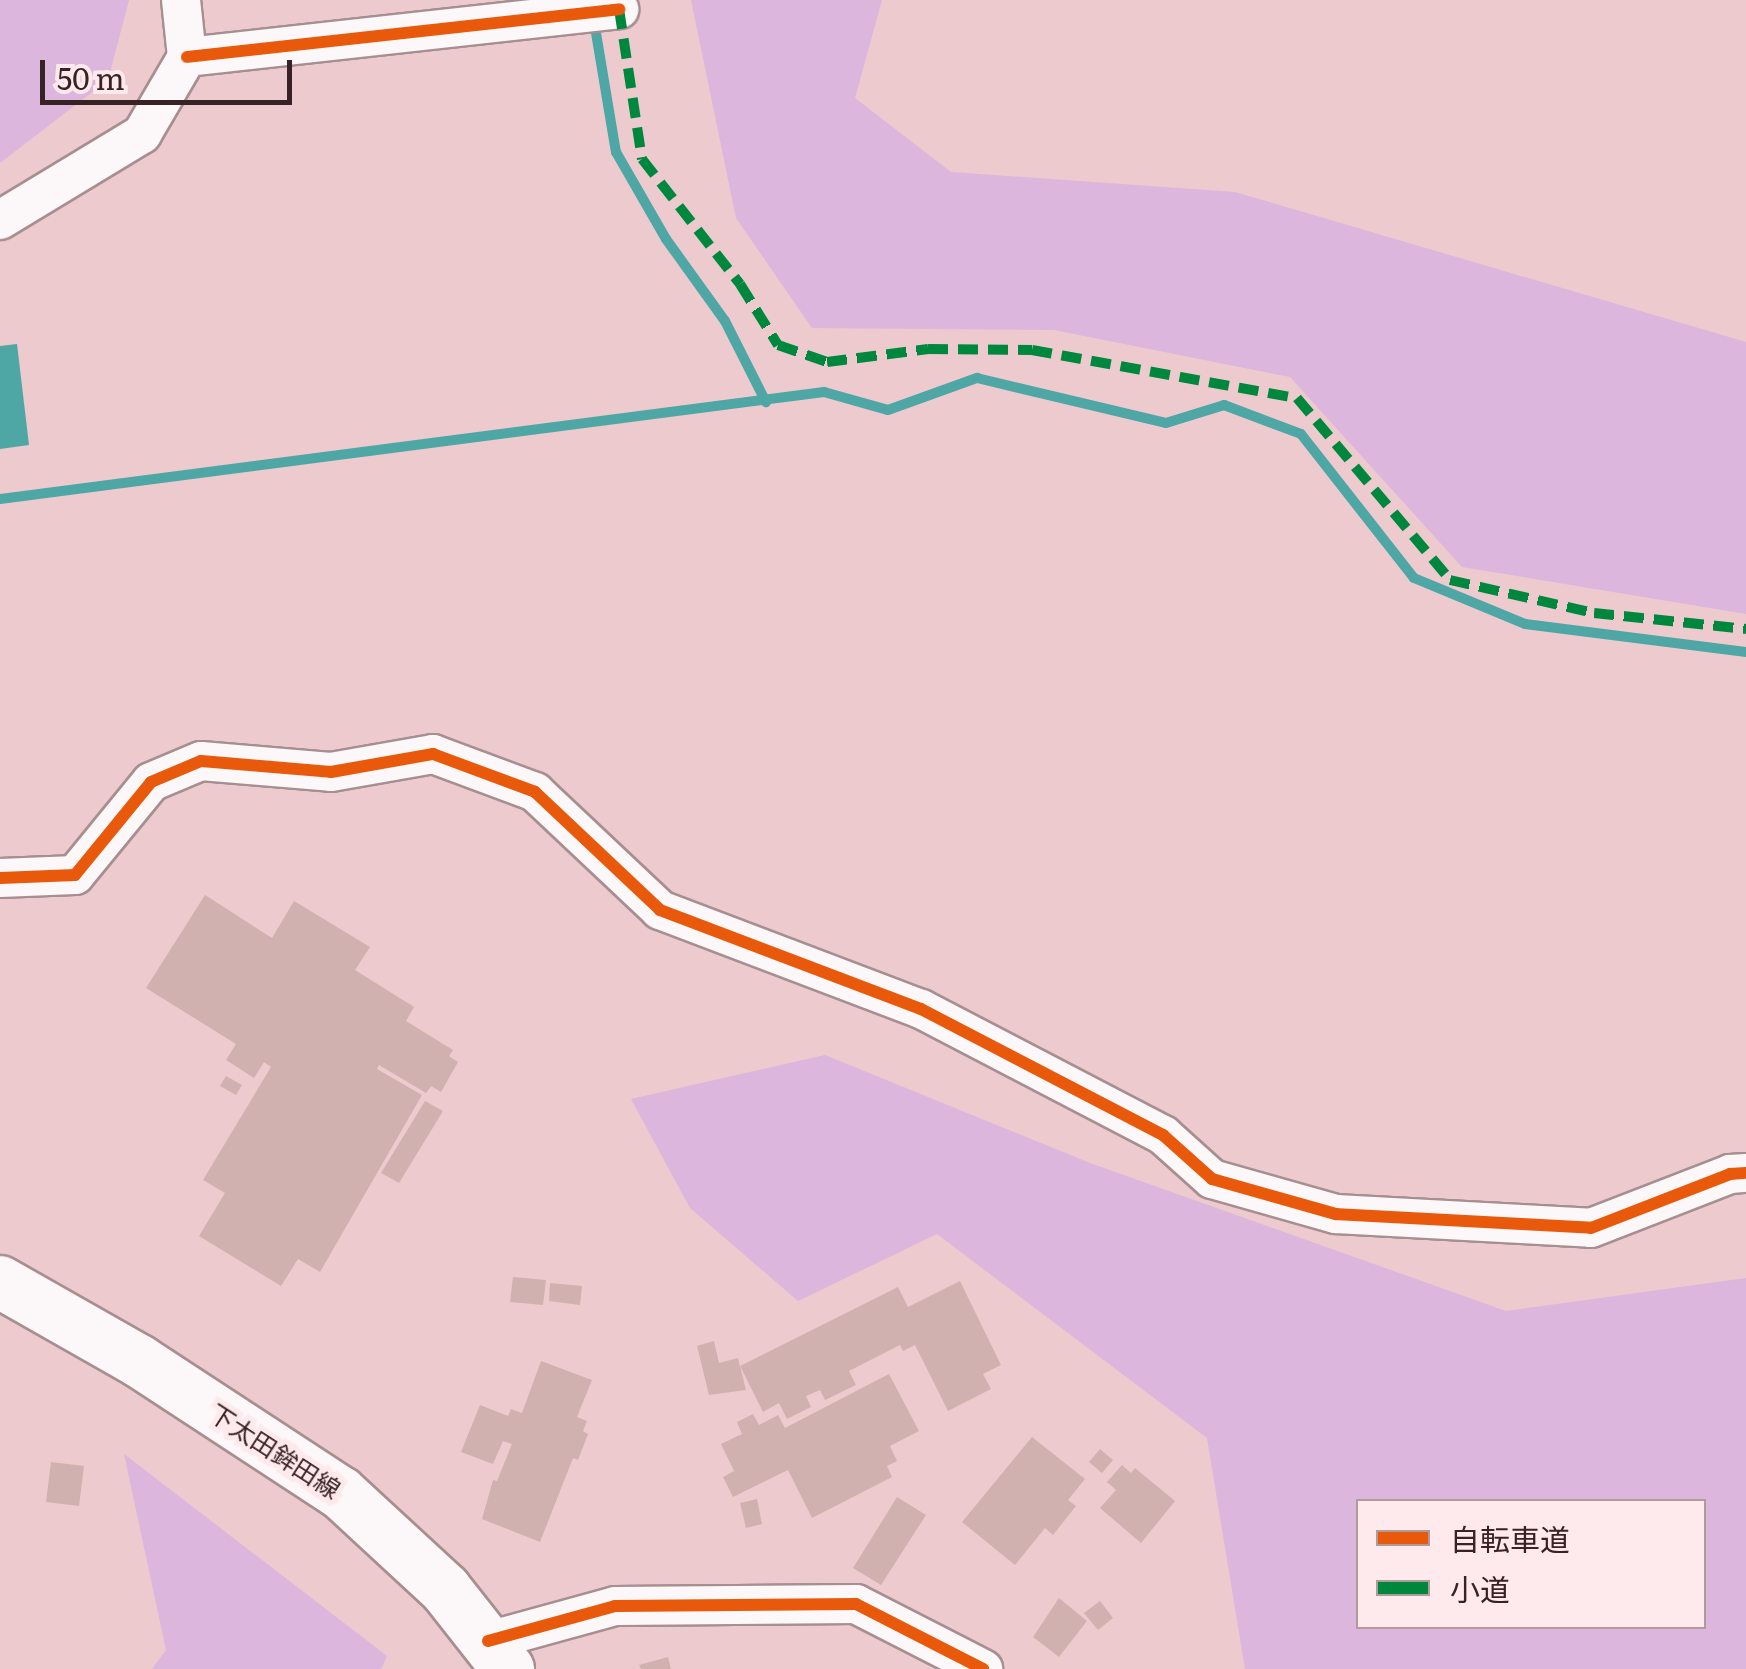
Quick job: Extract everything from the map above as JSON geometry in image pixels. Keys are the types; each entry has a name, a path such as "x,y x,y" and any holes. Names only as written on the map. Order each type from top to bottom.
{"main road":[{"name":"下太田鉾田線","path":"0,1282 139,1362 340,1493 445,1589 498,1655"}],"street":[{"path":"0,220 142,134 187,57 181,0"},
{"path":"187,57 618,9"},
{"path":"0,878 75,875 151,782 201,761 331,772 433,754 535,792 660,910 921,1010 1162,1135 1212,1179 1336,1214 1591,1228 1730,1174 1746,1173"},
{"path":"498,1655 616,1606 856,1604 983,1669"}],"shaded area":[{"path":"0,0 129,0 108,80 0,163"},
{"path":"691,0 882,0 855,98 951,172 1235,192 1746,342 1746,614 1462,567 1290,377 1054,330 812,328 736,218"},
{"path":"825,1055 1090,1163 1506,1311 1746,1278 1746,1669 1245,1669 1207,1438 937,1234 798,1301 690,1208 631,1099"},
{"path":"124,1454 387,1656 381,1669 152,1669 166,1650"}],"water":[{"path":"17,344 29,445 0,449 0,346"}],"building":[{"path":"205,895 272,938 294,901 370,947 355,970 414,1007 406,1021 453,1050 449,1056 458,1062 441,1092 431,1086 426,1093 379,1065 377,1069 422,1095 320,1272 298,1259 281,1286 199,1236 225,1193 203,1180 271,1067 264,1062 254,1078 226,1060 236,1044 146,988"},
{"path":"226,1076 242,1085 236,1095 220,1086"},
{"path":"425,1101 443,1111 399,1183 381,1173"},
{"path":"513,1277 546,1280 543,1305 510,1302"},
{"path":"960,1281 1001,1365 983,1374 991,1389 948,1411 915,1345 903,1351 900,1345 849,1371 856,1385 825,1400 820,1390 806,1396 811,1407 787,1419 779,1403 763,1412 740,1366 898,1287 908,1307"},
{"path":"550,1283 582,1286 580,1305 549,1301"},
{"path":"714,1341 719,1363 738,1358 746,1390 709,1395 697,1346"},
{"path":"541,1361 592,1380 577,1417 587,1421 583,1431 588,1434 578,1460 573,1458 540,1542 482,1519 493,1480 497,1481 512,1444 503,1441 493,1464 461,1452 480,1405 508,1416 511,1409 522,1413"},
{"path":"889,1374 919,1431 890,1446 897,1461 887,1466 892,1477 812,1518 788,1470 733,1497 723,1477 734,1471 721,1444 742,1434 737,1422 753,1414 759,1425 778,1415 785,1428"},
{"path":"1032,1437 1085,1479 1068,1500 1076,1506 1053,1535 1045,1528 1015,1565 962,1522"},
{"path":"1100,1449 1113,1460 1102,1473 1089,1462"},
{"path":"51,1462 84,1466 79,1506 46,1502"},
{"path":"1122,1465 1131,1473 1135,1468 1175,1501 1141,1543 1100,1508 1116,1490 1107,1482"},
{"path":"897,1497 926,1515 881,1585 853,1568"},
{"path":"757,1499 762,1524 746,1528 740,1503"},
{"path":"1059,1598 1087,1621 1059,1657 1033,1637"},
{"path":"1100,1601 1113,1618 1098,1630 1084,1613"},
{"path":"668,1657 671,1669 641,1669 639,1665"}],"waterway":[{"path":"595,27 616,152 666,239 725,321 766,402"},
{"path":"0,499 824,392 888,410 977,378 1166,423 1224,405 1301,434 1414,578 1525,624 1746,652"}],"marked path":[{"path":"619,9 642,159 740,284 778,345 827,362 928,349 1032,350 1297,398 1450,580 1594,613 1746,629"}],"cycle path":[{"path":"187,57 619,9"},
{"path":"0,878 75,875 151,782 201,761 331,772 433,754 535,792 660,910 921,1009 1163,1135 1212,1179 1336,1214 1591,1228 1730,1174 1746,1173"},
{"path":"488,1641 615,1606 856,1604 983,1669"}]}
